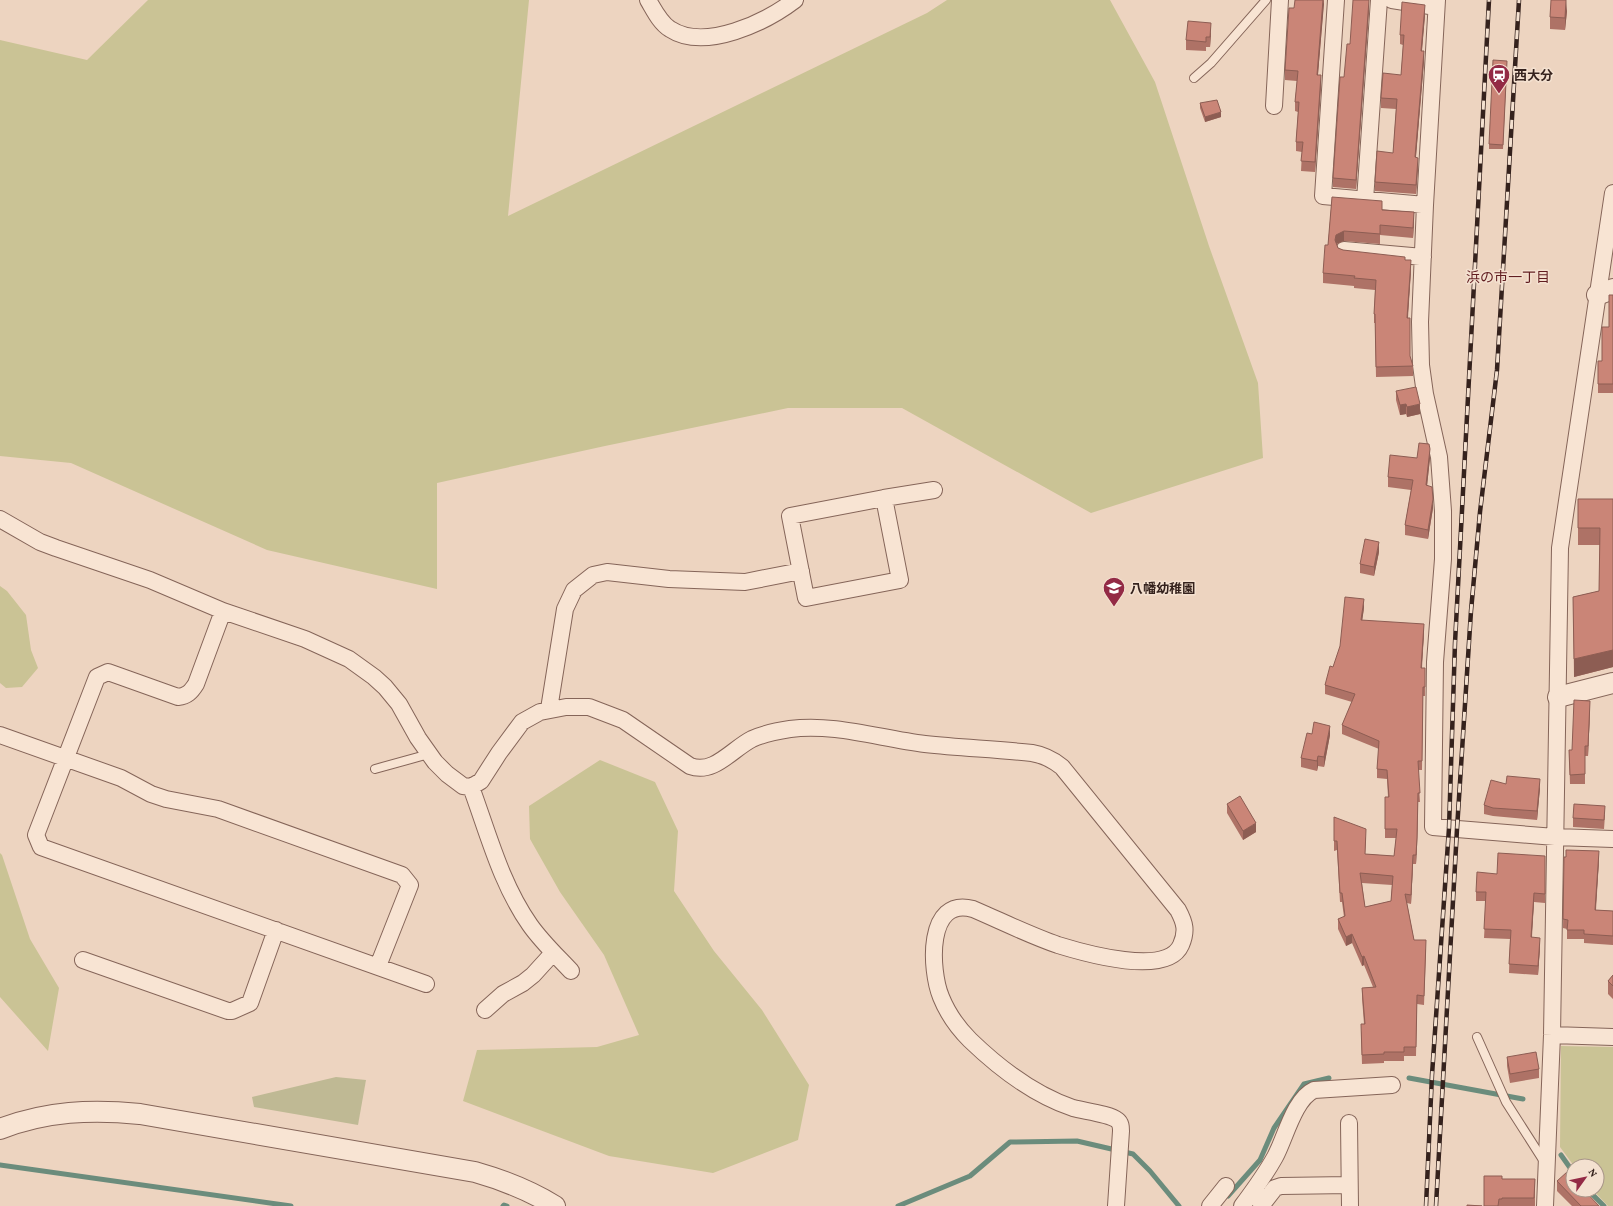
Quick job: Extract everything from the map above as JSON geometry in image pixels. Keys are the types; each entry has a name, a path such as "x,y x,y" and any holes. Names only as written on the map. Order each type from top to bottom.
{"street":[{"path":"648,0 661,21 670,29 683,36 697,38 713,38 754,24 780,12 795,0"},
{"path":"1274,106 1280,0"},
{"path":"1336,0 1323,196 1425,205"},
{"path":"1365,200 1379,0"},
{"path":"1392,0 1437,4 1425,205 1420,322 1421,365 1425,394 1439,457 1443,511 1443,559 1435,662 1433,828 1555,837 1613,839"},
{"path":"1558,1206 1546,1199 1552,1035 1560,548 1605,292 1613,193"},
{"path":"1344,250 1423,257"},
{"path":"884,498 900,580 806,598 790,516 884,498 934,490"},
{"path":"0,519 40,542 150,580 223,611 305,639 349,659 361,666 385,687 399,704 418,738 429,754 447,774 464,786 471,787 479,784 485,777 499,753 522,722 540,712 549,709 579,707 589,707 622,720 690,766 696,768 708,767 714,764 738,747 759,736 778,731 803,728 839,730 926,744 1032,753 1054,760 1062,767 1178,910 1185,923 1185,931 1178,950 1170,956 1152,961 1107,957 1058,945 973,909 960,907 948,913 943,918 935,934 934,954 936,979 945,1006 960,1030 1000,1066 1019,1080 1054,1101 1075,1108 1113,1117 1118,1121 1121,1131 1116,1206"},
{"path":"549,709 565,609 574,590 593,575 607,572 669,579 744,582 801,571"},
{"path":"223,611 196,684 191,692 184,696 178,696 108,672 97,677 36,835 41,847 426,984"},
{"path":"1558,697 1613,683"},
{"path":"0,735 121,778 166,799 218,809 402,875 410,884 378,966"},
{"path":"471,787 501,871 510,891 530,925 553,953 571,971"},
{"path":"83,960 228,1011 232,1011 250,1003 276,930"},
{"path":"485,1010 503,994 523,983 533,975 553,953"},
{"path":"1552,1035 1613,1037"},
{"path":"1242,1206 1262,1180 1298,1106 1305,1095 1314,1090 1392,1085"},
{"path":"0,1128 36,1118 67,1112 106,1111 140,1114 468,1171 516,1185 532,1192 555,1206"},
{"path":"1349,1123 1350,1206"},
{"path":"1261,1206 1274,1188 1281,1186 1349,1185"},
{"path":"1210,1206 1226,1186"}],"lane":[{"path":"1194,78 1211,63 1266,0"},
{"path":"375,769 429,754"},
{"path":"1478,1037 1506,1102 1547,1167"}],"shaded area":[{"path":"148,0 529,0 508,216 927,13 947,0 1110,0 1155,82 1209,246 1258,383 1263,458 1091,513 902,408 788,408 437,483 437,589 267,550 71,463 0,456 0,40 87,60"},
{"path":"0,586 7,591 26,615 31,650 38,668 22,687 6,688 0,683"},
{"path":"600,760 655,782 678,831 674,891 714,951 762,1010 809,1085 798,1140 713,1173 609,1156 463,1101 477,1050 597,1047 639,1035 604,955 560,892 530,839 529,806"},
{"path":"0,853 2,855 30,939 59,988 48,1051 0,997"},
{"path":"1561,1046 1613,1047 1613,1206 1608,1206 1600,1198 1605,1198 1605,1158 1568,1158 1560,1147"},
{"path":"336,1077 366,1080 358,1125 254,1107 252,1097"}],"building":[{"path":"1295,0 1323,0 1317,75 1321,75 1315,162 1301,161 1303,142 1296,142 1299,102 1295,102 1298,71 1285,70 1289,8 1294,8"},
{"path":"1353,0 1369,0 1356,180 1333,178 1340,77 1344,77 1347,44 1350,44"},
{"path":"1551,0 1566,0 1565,18 1550,17"},
{"path":"1402,2 1425,5 1421,51 1424,51 1415,157 1418,158 1416,185 1375,182 1377,151 1393,153 1397,99 1381,98 1383,73 1401,75 1404,35 1400,35"},
{"path":"1188,21 1211,23 1210,37 1206,37 1206,42 1186,40"},
{"path":"1493,60 1507,61 1503,145 1489,144"},
{"path":"1217,100 1221,112 1205,117 1200,103"},
{"path":"1332,197 1382,201 1382,210 1414,212 1413,228 1380,225 1380,234 1344,231 1336,235 1335,240 1338,248 1343,250 1405,257 1405,260 1411,260 1407,318 1410,318 1410,356 1413,366 1376,367 1374,314 1376,280 1354,278 1355,276 1323,273 1325,245 1328,245"},
{"path":"1609,295 1613,295 1613,384 1598,384 1598,361 1602,361 1602,327 1609,327"},
{"path":"1416,387 1420,404 1407,407 1406,404 1400,405 1396,391"},
{"path":"1419,443 1429,444 1430,449 1426,485 1432,487 1433,499 1428,530 1405,525 1413,480 1388,477 1390,455 1417,458"},
{"path":"1578,499 1613,499 1613,650 1574,659 1573,597 1599,591 1600,528 1578,528"},
{"path":"1365,539 1379,542 1374,567 1360,564"},
{"path":"1345,597 1364,599 1361,620 1424,624 1421,668 1425,668 1425,687 1423,687 1422,761 1418,761 1420,793 1418,793 1416,855 1413,855 1411,895 1405,894 1414,940 1426,940 1424,996 1417,995 1416,1047 1404,1047 1404,1052 1384,1052 1384,1054 1362,1055 1361,1024 1365,1024 1362,988 1376,987 1364,956 1362,957 1352,934 1346,937 1338,919 1345,916 1342,893 1340,893 1337,841 1334,841 1334,817 1366,829 1365,854 1394,856 1397,829 1385,829 1385,797 1389,797 1387,770 1377,769 1379,741 1342,725 1355,694 1325,685 1330,666 1333,667 1340,646","holes":["1360,873 1393,876 1391,901 1365,907"]},
{"path":"1574,700 1590,701 1588,746 1585,746 1585,774 1570,775 1569,750 1572,750"},
{"path":"1314,722 1330,726 1324,757 1318,756 1317,761 1301,758 1307,733 1312,734"},
{"path":"1507,776 1540,779 1537,811 1493,808 1484,805 1491,780 1506,784"},
{"path":"1240,796 1256,823 1243,831 1227,804"},
{"path":"1574,804 1605,806 1604,820 1573,818"},
{"path":"1566,850 1599,851 1595,910 1613,911 1613,936 1584,934 1584,930 1567,930 1568,920 1563,919 1564,857 1566,857"},
{"path":"1498,853 1545,856 1545,894 1534,893 1531,937 1540,938 1538,966 1509,964 1511,930 1484,929 1486,892 1476,892 1477,872 1497,874"},
{"path":"1613,975 1613,986 1608,981"},
{"path":"1536,1052 1539,1069 1510,1074 1507,1057"},
{"path":"1565,1174 1565,1189 1557,1181"},
{"path":"1484,1176 1502,1176 1502,1179 1535,1179 1534,1198 1502,1198 1499,1199 1498,1206 1484,1206"},
{"path":"1573,1198 1592,1198 1599,1206 1581,1206"}],"waterway":[{"path":"1228,1196 1260,1160 1274,1128 1304,1084 1329,1078"},
{"path":"1409,1078 1523,1099"},
{"path":"898,1206 970,1176 1010,1142 1077,1141 1133,1154 1150,1171 1179,1206"},
{"path":"1561,1155 1565,1161"},
{"path":"0,1165 291,1206"},
{"path":"1596,1198 1604,1206"},
{"path":"503,1206 507,1206"}],"railway":[{"path":"1426,1206 1432,1075 1449,828 1455,643 1489,0"},
{"path":"1436,1206 1471,611 1480,512 1497,370 1519,0"}],"place":[{"name":"西大分","path":"1499,94"},
{"name":"八幡幼稚園","path":"1114,608"}],"district":[{"name":"浜の市一丁目","path":"1508,277"}]}
